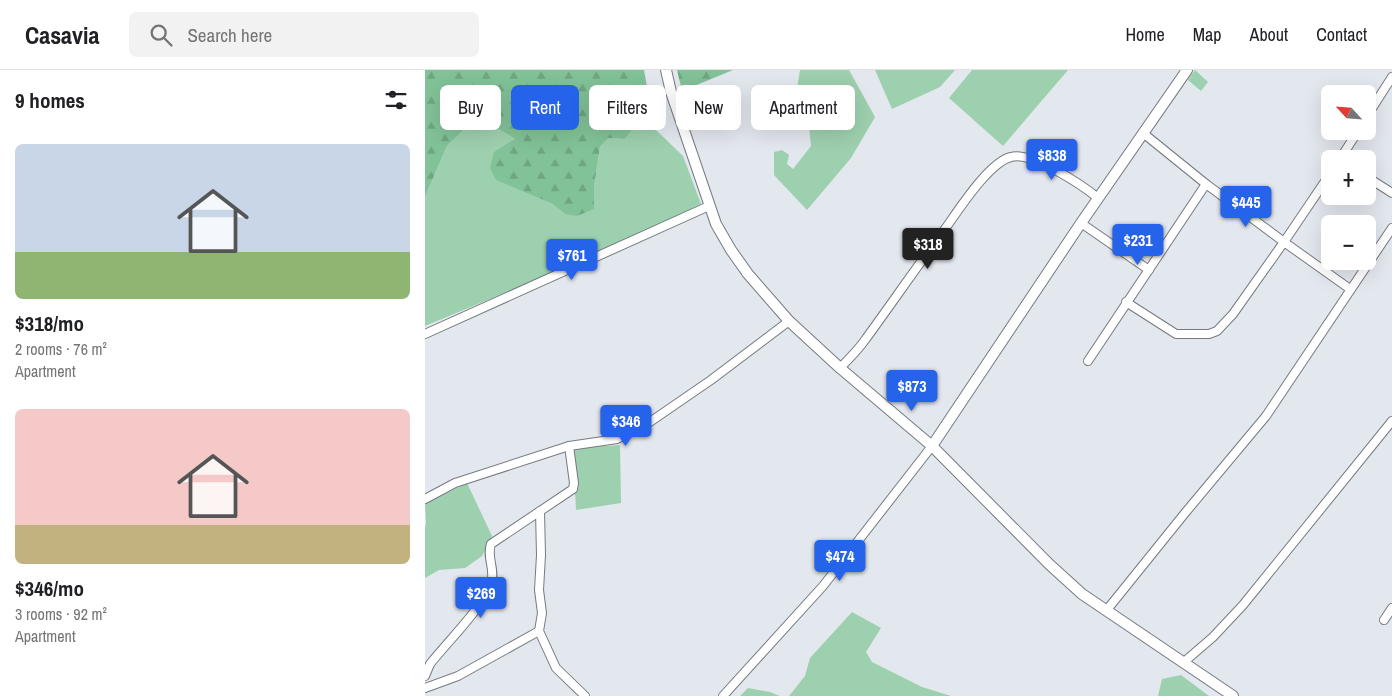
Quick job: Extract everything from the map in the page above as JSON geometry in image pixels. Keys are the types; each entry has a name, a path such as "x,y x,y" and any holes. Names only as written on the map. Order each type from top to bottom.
{"street":[{"path":"666,70 671,92 716,224 748,274 789,321 840,368 932,446 1065,580 1106,611 1233,696"},
{"path":"723,696 823,586 932,446 1081,223 1187,70"},
{"path":"1376,102 1392,77"},
{"path":"1143,133 1206,184 1350,289"},
{"path":"840,368 864,342 980,181 1005,159 1019,156 1035,161 1068,176 1098,198"},
{"path":"1376,182 1392,193"},
{"path":"1088,361 1206,184"},
{"path":"1126,302 1176,334 1209,334 1217,330 1233,314 1321,187"},
{"path":"425,334 709,206"},
{"path":"1081,223 1149,270"},
{"path":"1106,611 1265,416 1392,228"},
{"path":"425,499 455,483 569,446 617,439 647,424 711,380 789,321"},
{"path":"1184,662 1234,616 1392,421"},
{"path":"425,676 430,664 479,604 488,589 493,577 489,553 491,544 573,489 574,483 569,446"},
{"path":"541,511 539,590 541,613 539,632 556,668 585,696"},
{"path":"1384,620 1392,608"},
{"path":"425,688 458,676 539,632"}],"green space":[{"path":"425,70 644,70 647,85 589,85 589,130 632,130 625,139 608,138 600,147 594,187 594,209 577,216 565,214 551,203 496,180 490,168 494,152 515,139 500,130 501,85 440,85 440,130 463,130 447,146 425,197"},
{"path":"677,70 733,70 697,85 681,85"},
{"path":"800,70 849,70 875,117 851,158 807,210 774,175 774,152 782,150 789,155 787,164 793,169 811,146 809,130 855,130 855,85 798,85"},
{"path":"875,70 955,70 940,87 892,109"},
{"path":"972,70 1068,70 1003,146 949,98"},
{"path":"1195,70 1208,82 1201,91 1188,80"},
{"path":"462,130 500,130 515,139 551,203 565,214 594,208 594,187 600,147 608,138 625,139 632,130 656,130 683,156 701,204 591,257 425,326 425,197 447,146"},
{"path":"620,445 621,503 576,510 573,448"},
{"path":"467,483 492,536 482,556 465,568 439,570 425,578 425,504"},
{"path":"852,612 881,628 866,652 872,662 922,687 951,696 789,696 805,676 810,658"},
{"path":"1181,675 1209,696 1158,696 1162,679"},
{"path":"748,688 770,692 780,696 740,696"}]}
